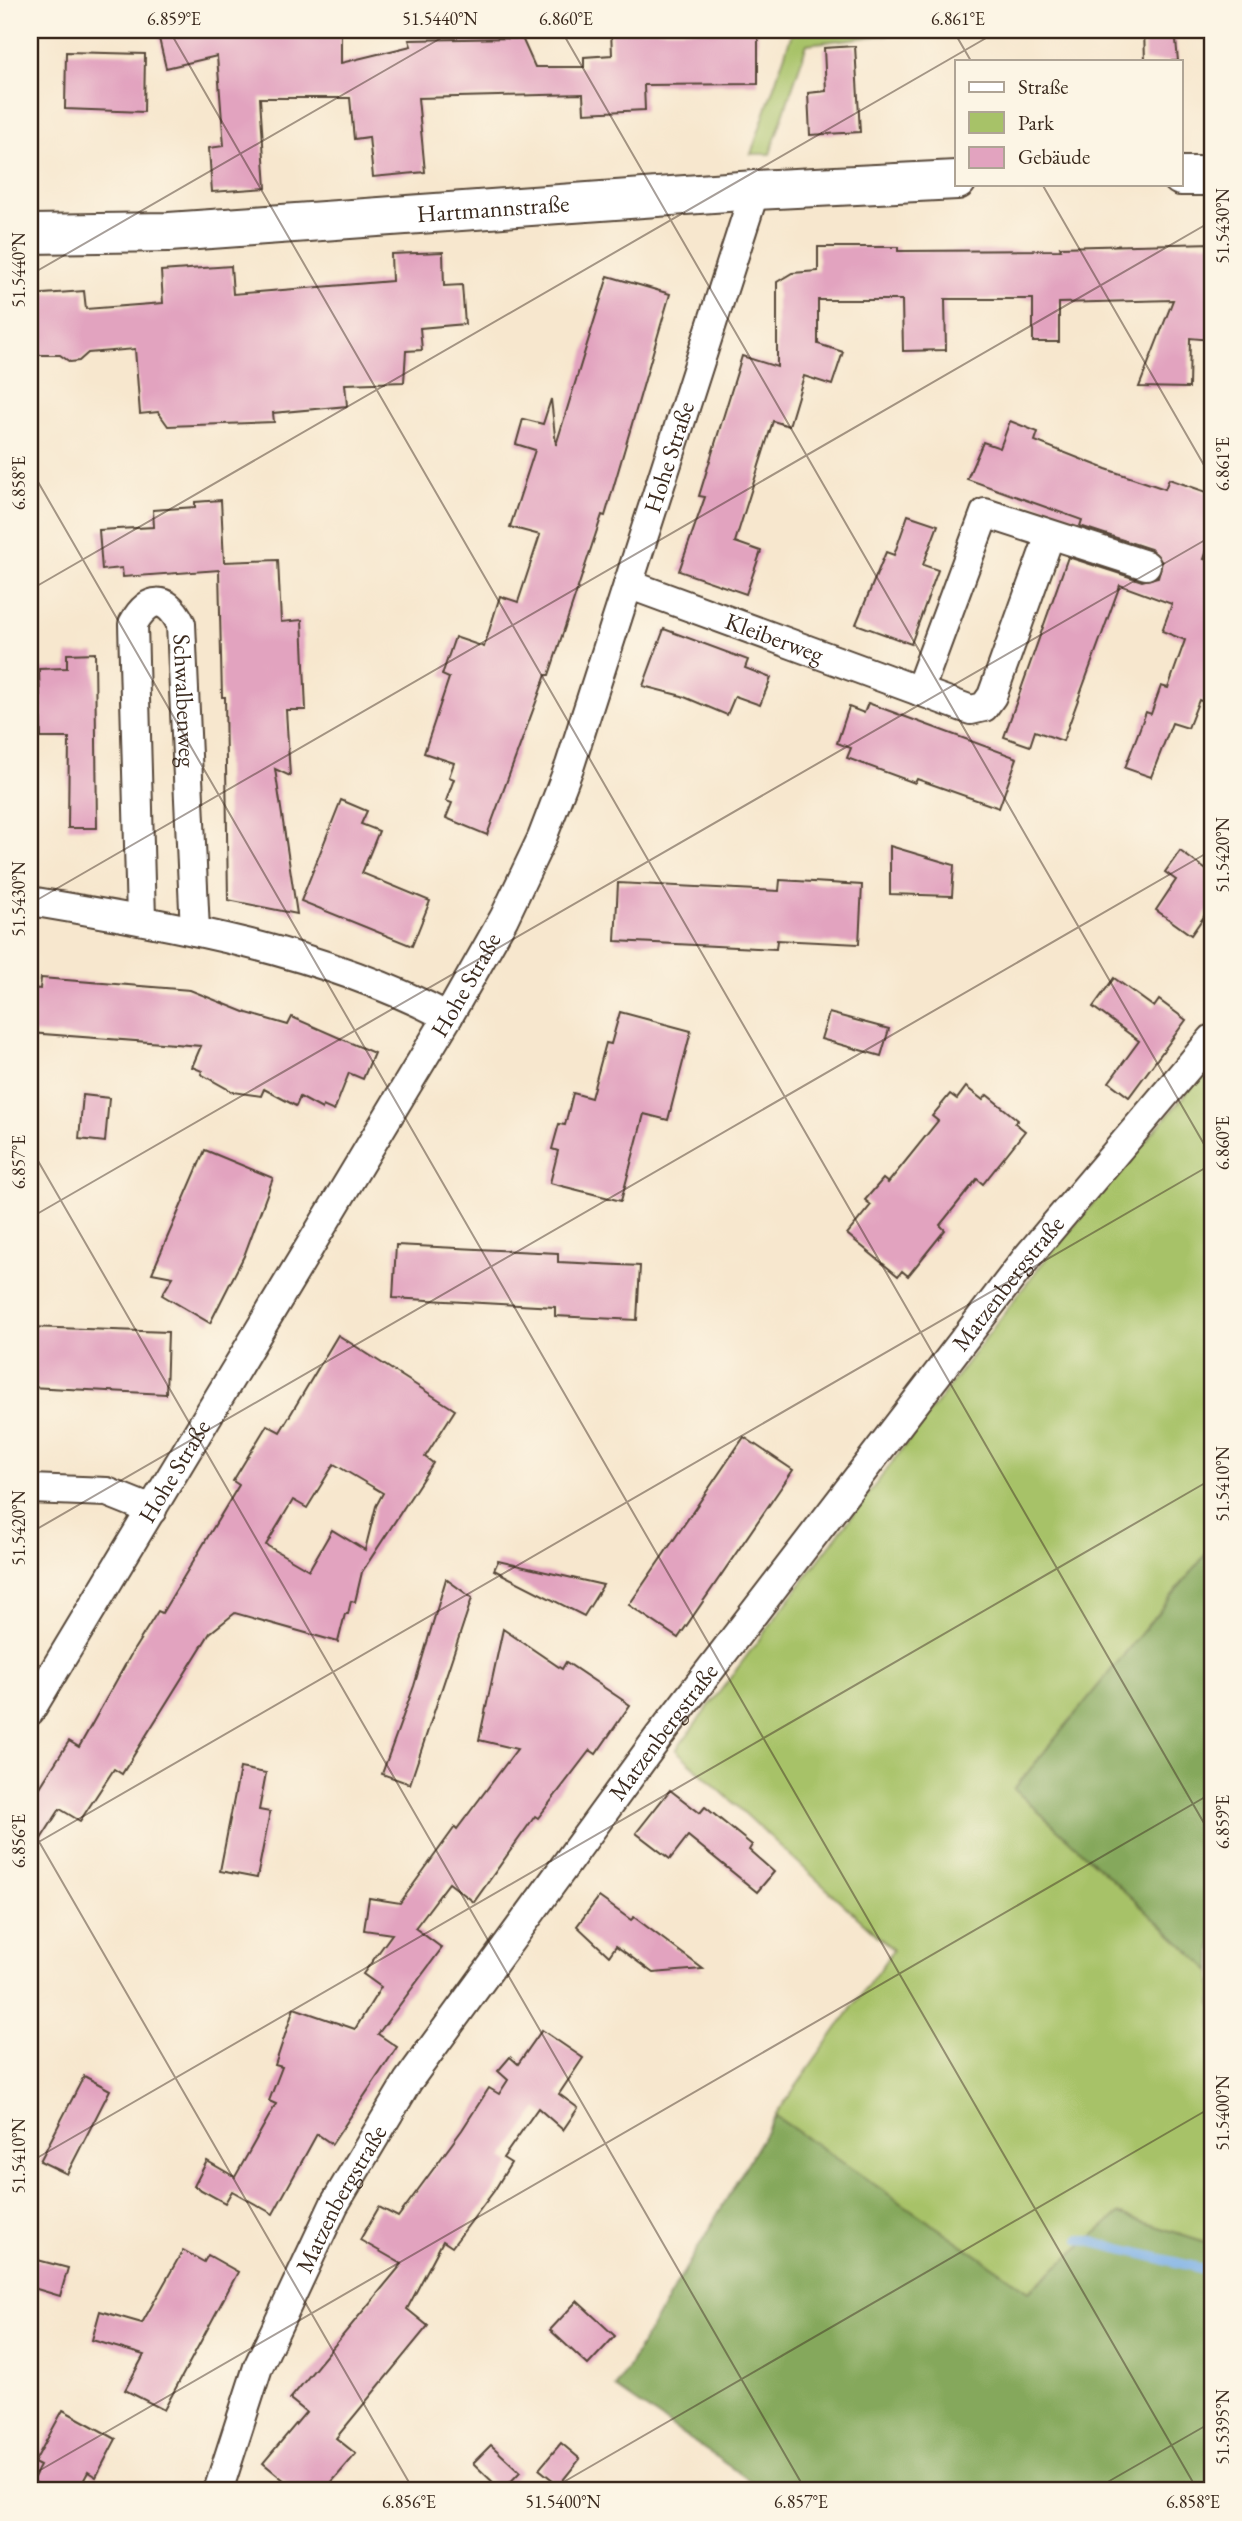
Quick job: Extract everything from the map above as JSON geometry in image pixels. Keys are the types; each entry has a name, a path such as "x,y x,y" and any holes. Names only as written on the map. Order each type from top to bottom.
{"main road":[{"path":"1182,176 1212,176"},
{"name":"Hartmannstraße","path":"30,234 169,232 275,226 755,190 955,180"}],"street":[{"name":"Hohe Straße","path":"30,1711 448,1017 503,918 542,838 589,712 755,190"},
{"path":"919,691 985,513 1146,565"},
{"name":"Kleiberweg","path":"628,584 958,707 984,707 998,681 1050,535"},
{"name":"Schwalbenweg","path":"141,919 133,624 140,612 151,603 163,602 174,609 181,624 195,930"},
{"path":"30,901 195,930 377,983 448,1017"},
{"name":"Matzenbergstraße","path":"218,2491 258,2367 334,2205 408,2081 660,1735 1012,1278 1212,1039"},
{"path":"30,1489 107,1492 152,1510"}],"green space":[{"path":"793,30 929,30 807,44 770,154 751,154"},
{"path":"1212,1063 1212,1551 1014,1789 1212,1972 1212,2244 1118,2214 1029,2291 775,2116 893,1950 676,1750 1039,1267"},
{"path":"1210,1549 1212,1551 1212,1972 1014,1789"},
{"path":"775,2116 1029,2291 1118,2214 1212,2244 1212,2491 765,2491 616,2388"}],"building":[{"path":"157,30 341,32 341,63 411,46 409,40 522,38 535,67 584,67 584,57 612,55 611,30 758,30 758,84 644,85 645,110 584,113 583,94 418,98 425,172 373,177 369,137 354,139 350,98 260,98 266,188 212,192 209,148 224,146 217,56 166,68"},
{"path":"1144,30 1175,30 1178,60 1145,60"},
{"path":"855,46 860,132 810,135 808,93 826,91 824,48"},
{"path":"66,52 145,54 144,112 65,109"},
{"path":"1212,243 1212,340 1190,338 1189,388 1139,387 1173,300 1059,303 1059,342 1033,342 1033,299 945,299 946,350 903,351 902,300 818,300 818,344 843,352 832,385 804,376 789,426 773,421 735,542 761,551 746,594 679,571 705,497 699,496 742,356 777,367 777,282 792,273 818,271 818,247 898,247 898,251 1061,250 1060,247"},
{"path":"443,252 444,286 462,285 465,324 420,328 422,350 406,351 404,382 345,384 347,406 273,413 274,422 168,426 158,412 140,414 135,349 88,353 79,361 70,362 60,355 30,355 30,295 84,291 86,309 163,303 161,271 231,266 233,294 392,281 391,254"},
{"path":"608,276 670,294 605,516 602,515 549,675 546,675 487,835 446,818 452,803 446,801 454,779 449,777 454,763 424,753 449,678 442,675 455,637 484,647 500,596 518,602 540,535 510,527 535,450 516,444 523,419 543,424 551,399 556,445"},
{"path":"1010,421 1038,432 1035,441 1106,469 1165,489 1169,479 1212,494 1212,536 1204,559 1212,561 1212,705 1199,700 1188,728 1172,723 1151,777 1125,768 1146,712 1151,714 1161,686 1168,688 1185,640 1162,631 1172,604 1120,585 1063,741 1035,731 1030,746 1004,737 1068,557 1142,581 1158,577 1162,562 1151,549 1080,526 1082,520 967,479 983,442 1000,448"},
{"path":"221,500 224,562 278,560 281,622 302,620 306,710 286,710 290,776 275,769 297,914 228,900 225,697 222,697 219,570 123,577 122,568 102,570 99,530 154,527 153,510 195,507 195,502"},
{"path":"908,515 938,525 923,565 938,570 911,644 856,624 886,552 894,555"},
{"path":"664,629 748,660 745,668 771,678 760,705 735,696 727,715 682,696 643,686"},
{"path":"95,653 97,828 68,828 69,738 41,738 39,669 67,668 67,654"},
{"path":"868,703 1017,758 999,808 917,779 915,783 847,758 851,748 837,743 849,707 864,713"},
{"path":"341,800 367,811 361,824 379,831 362,873 430,901 412,946 301,901"},
{"path":"890,846 954,865 952,896 890,894"},
{"path":"1180,851 1212,874 1212,905 1191,935 1156,910 1176,880 1165,872"},
{"path":"780,880 862,885 859,944 777,940 776,949 615,941 618,883 779,891"},
{"path":"41,978 190,990 247,1013 288,1025 292,1017 374,1053 363,1079 349,1073 334,1111 323,1106 322,1109 300,1097 296,1106 264,1089 261,1096 233,1092 192,1067 201,1046 30,1033 30,988 40,989"},
{"path":"1114,978 1154,1007 1159,1000 1186,1020 1129,1097 1109,1082 1139,1041 1093,1007"},
{"path":"620,1012 691,1031 668,1120 644,1114 621,1201 550,1183 558,1151 552,1149 559,1124 565,1125 573,1093 591,1098 606,1043 611,1044"},
{"path":"829,1013 889,1029 881,1056 821,1039"},
{"path":"966,1087 983,1100 987,1095 1018,1120 1015,1123 1025,1131 983,1184 977,1179 940,1225 945,1230 908,1276 902,1271 898,1276 847,1234 871,1205 865,1200 883,1179 888,1183 938,1121 932,1116 950,1094 957,1099"},
{"path":"83,1095 109,1098 105,1142 79,1139"},
{"path":"205,1150 273,1178 244,1256 210,1323 162,1295 173,1277 152,1273"},
{"path":"396,1245 558,1253 558,1262 640,1266 637,1320 555,1316 555,1307 393,1298"},
{"path":"30,1327 168,1332 166,1394 30,1387"},
{"path":"338,1335 455,1410 425,1457 433,1463 362,1572 355,1602 351,1601 348,1614 345,1614 338,1642 235,1613 210,1633 122,1774 114,1769 80,1821 60,1809 30,1856 30,1803 69,1741 79,1747 133,1651 158,1611 162,1613 239,1485 233,1481 267,1425 280,1432","holes":["334,1464 383,1493 376,1506 365,1550 332,1530 309,1570 266,1545 293,1500 307,1508"]},
{"path":"744,1437 793,1470 678,1638 629,1605"},
{"path":"498,1561 603,1585 584,1616 494,1570"},
{"path":"446,1579 472,1598 410,1784 382,1774 414,1686"},
{"path":"503,1629 562,1669 566,1662 630,1705 596,1754 590,1750 538,1818 535,1816 474,1902 449,1883 415,1928 442,1948 378,2034 397,2047 332,2144 317,2134 273,2214 232,2191 225,2203 194,2186 207,2161 235,2177 276,2104 269,2101 282,2067 275,2065 294,2008 355,2029 381,1987 363,1974 392,1934 364,1930 369,1898 400,1903 455,1827 457,1829 517,1749 479,1740"},
{"path":"240,1768 266,1773 259,1810 270,1812 257,1878 220,1871"},
{"path":"670,1790 700,1813 705,1807 752,1845 749,1850 774,1872 757,1892 688,1836 670,1859 636,1833"},
{"path":"599,1897 631,1920 634,1917 703,1969 653,1973 616,1946 609,1956 577,1926"},
{"path":"542,2030 583,2058 559,2094 578,2108 563,2130 538,2108 503,2158 511,2163 494,2191 452,2247 443,2241 407,2309 428,2326 336,2438 356,2454 324,2491 297,2491 263,2463 306,2412 290,2399 402,2264 360,2240 379,2207 398,2217 462,2130 489,2088 499,2094 508,2080 498,2071 510,2057 518,2064"},
{"path":"84,2076 110,2090 67,2174 40,2161"},
{"path":"183,2250 204,2262 208,2255 238,2272 164,2410 125,2390 144,2355 92,2340 100,2311 142,2323"},
{"path":"30,2258 68,2268 60,2296 30,2287"},
{"path":"577,2301 615,2336 588,2365 550,2330"},
{"path":"63,2410 116,2439 96,2477 88,2472 78,2491 51,2491 32,2481 40,2466 34,2463"},
{"path":"561,2443 580,2459 559,2485 539,2469"},
{"path":"491,2445 520,2472 502,2491 473,2463"}],"waterway":[{"path":"1080,2239 1212,2271"}]}
